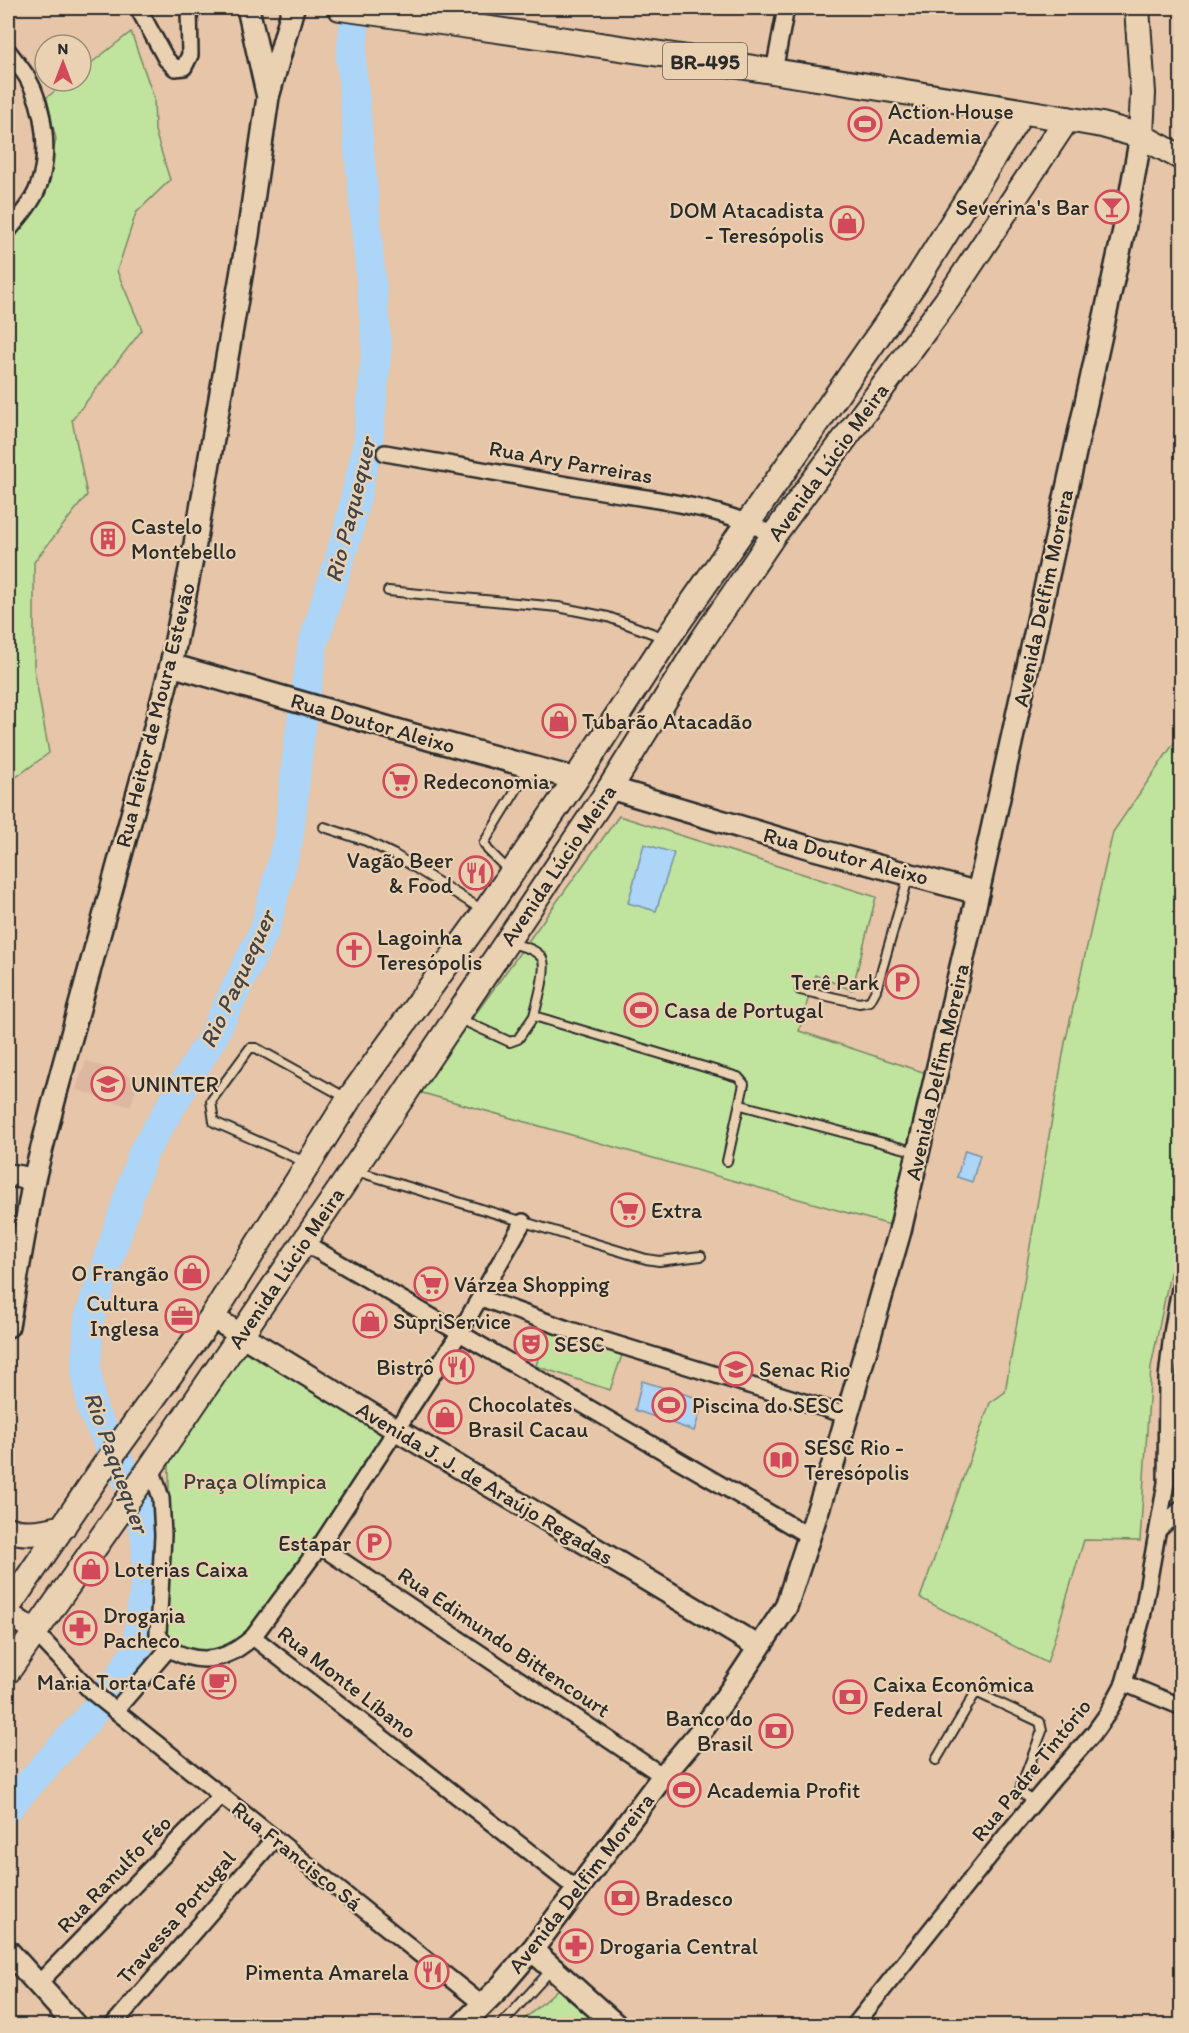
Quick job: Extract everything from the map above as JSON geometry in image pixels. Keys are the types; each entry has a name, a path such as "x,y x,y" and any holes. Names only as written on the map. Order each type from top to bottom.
{"main road":[{"name":"Rua Heitor de Moura Estevão","path":"248,8 268,97"},
{"name":"Rua Heitor de Moura Estevão","path":"8,1326 34,1179 171,665 195,544 248,235 268,97 294,8"},
{"name":"BR-495","path":"340,8 531,33 774,70 1102,125 1141,136 1182,158"},
{"name":"Avenida Delfim Moreira","path":"461,2025 483,2005 532,1950 663,1776 705,1726 786,1607 900,1231 978,893 1124,230 1141,136 1143,93 1137,8"},
{"name":"Avenida Lúcio Meira","path":"8,1607 104,1466 212,1317 349,1099 485,912 576,780 667,639 914,284 1022,112"},
{"name":"Avenida Lúcio Meira","path":"8,1671 242,1335 610,788 702,642 773,536 947,300 1067,119"},
{"path":"914,284 947,300"},
{"name":"Rua Doutor Aleixo","path":"171,665 576,780"},
{"name":"Rua Doutor Aleixo","path":"610,788 811,848 978,893"},
{"path":"8,1175 34,1179"},
{"name":"Avenida J. J. de Araújo Regadas","path":"212,1317 759,1647"},
{"path":"8,1529 18,1533 35,1533 63,1527"},
{"path":"8,1613 36,1633"},
{"path":"532,1950 617,2025"},
{"path":"8,1951 76,2025"}],"street":[{"path":"138,8 166,59 175,68 180,68 188,62 190,55 189,8"},
{"path":"774,70 786,8"},
{"path":"8,51 28,78 40,111 45,148 42,174 37,191 27,208 8,231"},
{"name":"Rua Ary Parreiras","path":"385,453 660,500 731,517 773,536"},
{"path":"254,1637 320,1546 459,1334 523,1222"},
{"path":"303,1242 809,1536"},
{"name":"Rua Padre Tintório","path":"854,2025 1034,1802 1093,1734 1108,1713 1124,1683 1142,1618 1166,1483 1167,1378 1182,1277"},
{"path":"481,1298 567,1329 846,1415"},
{"path":"113,1709 169,1648 160,1640 158,1633 163,1535 161,1498 147,1473"},
{"path":"1159,1529 1182,1508"},
{"name":"Rua Edimundo Bittencourt","path":"320,1546 663,1776"},
{"name":"Rua Francisco Sá","path":"36,1633 90,1691 483,2005"},
{"name":"Rua Monte Líbano","path":"169,1648 188,1656 206,1659 223,1656 254,1637 578,1890"},
{"path":"1124,1683 1182,1707"},
{"name":"Rua Ranulfo Féo","path":"38,1984 222,1795"},
{"name":"Travessa Portugal","path":"112,2025 274,1839"}],"lane":[{"path":"388,591 558,607 608,616 667,639"},
{"path":"512,873 488,850 484,843 529,767"},
{"path":"324,827 396,855 485,912"},
{"path":"800,990 859,1003 870,1001 876,990 909,874"},
{"path":"456,1017 510,1042 518,1039 534,1016 545,966 542,958 536,952 507,941"},
{"path":"534,1016 738,1077 744,1084 727,1161"},
{"path":"307,1163 214,1122 211,1101 250,1048 256,1048 349,1099"},
{"path":"741,1105 918,1152"},
{"path":"352,1169 646,1259 701,1256"},
{"path":"936,1760 975,1694 980,1694 1040,1722 1042,1731 1020,1789 1034,1802"},
{"name":"Avenida Delfim Moreira","path":"500,2025 552,1969"}],"shaded area":[{"name":"UNINTER","path":"86,1061 139,1079 130,1107 76,1089"}],"green space":[{"path":"131,32 154,98 155,131 170,180 136,213 117,271 142,330 72,420 87,495 34,562 34,669 49,753 8,783 8,231 38,201 52,158 56,139 46,98 52,93 93,93 93,62"},
{"path":"1181,733 1182,1242 1170,1273 1151,1367 1140,1541 1084,1540 1047,1663 920,1598 990,1403 1005,1392 1065,1043 1113,832"},
{"name":"Casa de Portugal","path":"619,816 876,897 852,990 815,975 799,1031 929,1074 894,1226 419,1092"},
{"path":"546,1330 622,1355 610,1390 536,1366"},
{"name":"Praça Olímpica","path":"244,1342 384,1431 318,1540 236,1647 190,1654 170,1644 159,1626 169,1551 169,1460"},
{"path":"558,1989 600,2025 518,2025"}],"water":[{"path":"644,844 674,853 656,911 628,903"},
{"path":"965,1150 980,1155 972,1182 957,1177"},
{"name":"Piscina do SESC","path":"642,1381 704,1400 694,1431 635,1410"}],"waterway":[{"name":"Rio Paquequer","path":"8,1807 86,1721 137,1650 147,1568 146,1536 135,1495 92,1409 86,1368 89,1319 143,1153 212,1038 265,929 289,836 299,741 313,644 348,532 368,443 377,346 351,59 356,8"}],"place":[{"name":"Action House Academia","path":"865,124"},
{"name":"Severina's Bar","path":"1112,207"},
{"name":"DOM Atacadista - Teresópolis","path":"847,223"},
{"name":"Castelo Montebello","path":"108,539"},
{"name":"Tubarão Atacadão","path":"559,721"},
{"name":"Redeconomia","path":"400,781"},
{"name":"Vagão Beer & Food","path":"476,873"},
{"name":"Lagoinha Teresópolis","path":"354,950"},
{"name":"Terê Park","path":"902,982"},
{"name":"Casa de Portugal","path":"641,1010"},
{"name":"UNINTER","path":"108,1084"},
{"name":"Extra","path":"628,1210"},
{"name":"O Frangão","path":"192,1273"},
{"name":"Várzea Shopping","path":"431,1284"},
{"name":"Cultura Inglesa","path":"182,1316"},
{"name":"SupriService","path":"370,1321"},
{"name":"SESC","path":"531,1344"},
{"name":"Bistrô","path":"457,1367"},
{"name":"Senac Rio","path":"736,1369"},
{"name":"Piscina do SESC","path":"669,1405"},
{"name":"Chocolates Brasil Cacau","path":"445,1417"},
{"name":"SESC Rio - Teresópolis","path":"781,1460"},
{"name":"Estapar","path":"374,1543"},
{"name":"Loterias Caixa","path":"91,1569"},
{"name":"Drogaria Pacheco","path":"80,1628"},
{"name":"Maria Torta Café","path":"219,1682"},
{"name":"Caixa Econômica Federal","path":"850,1697"},
{"name":"Banco do Brasil","path":"776,1731"},
{"name":"Academia Profit","path":"684,1790"},
{"name":"Bradesco","path":"622,1898"},
{"name":"Drogaria Central","path":"576,1946"},
{"name":"Pimenta Amarela","path":"432,1972"}]}
